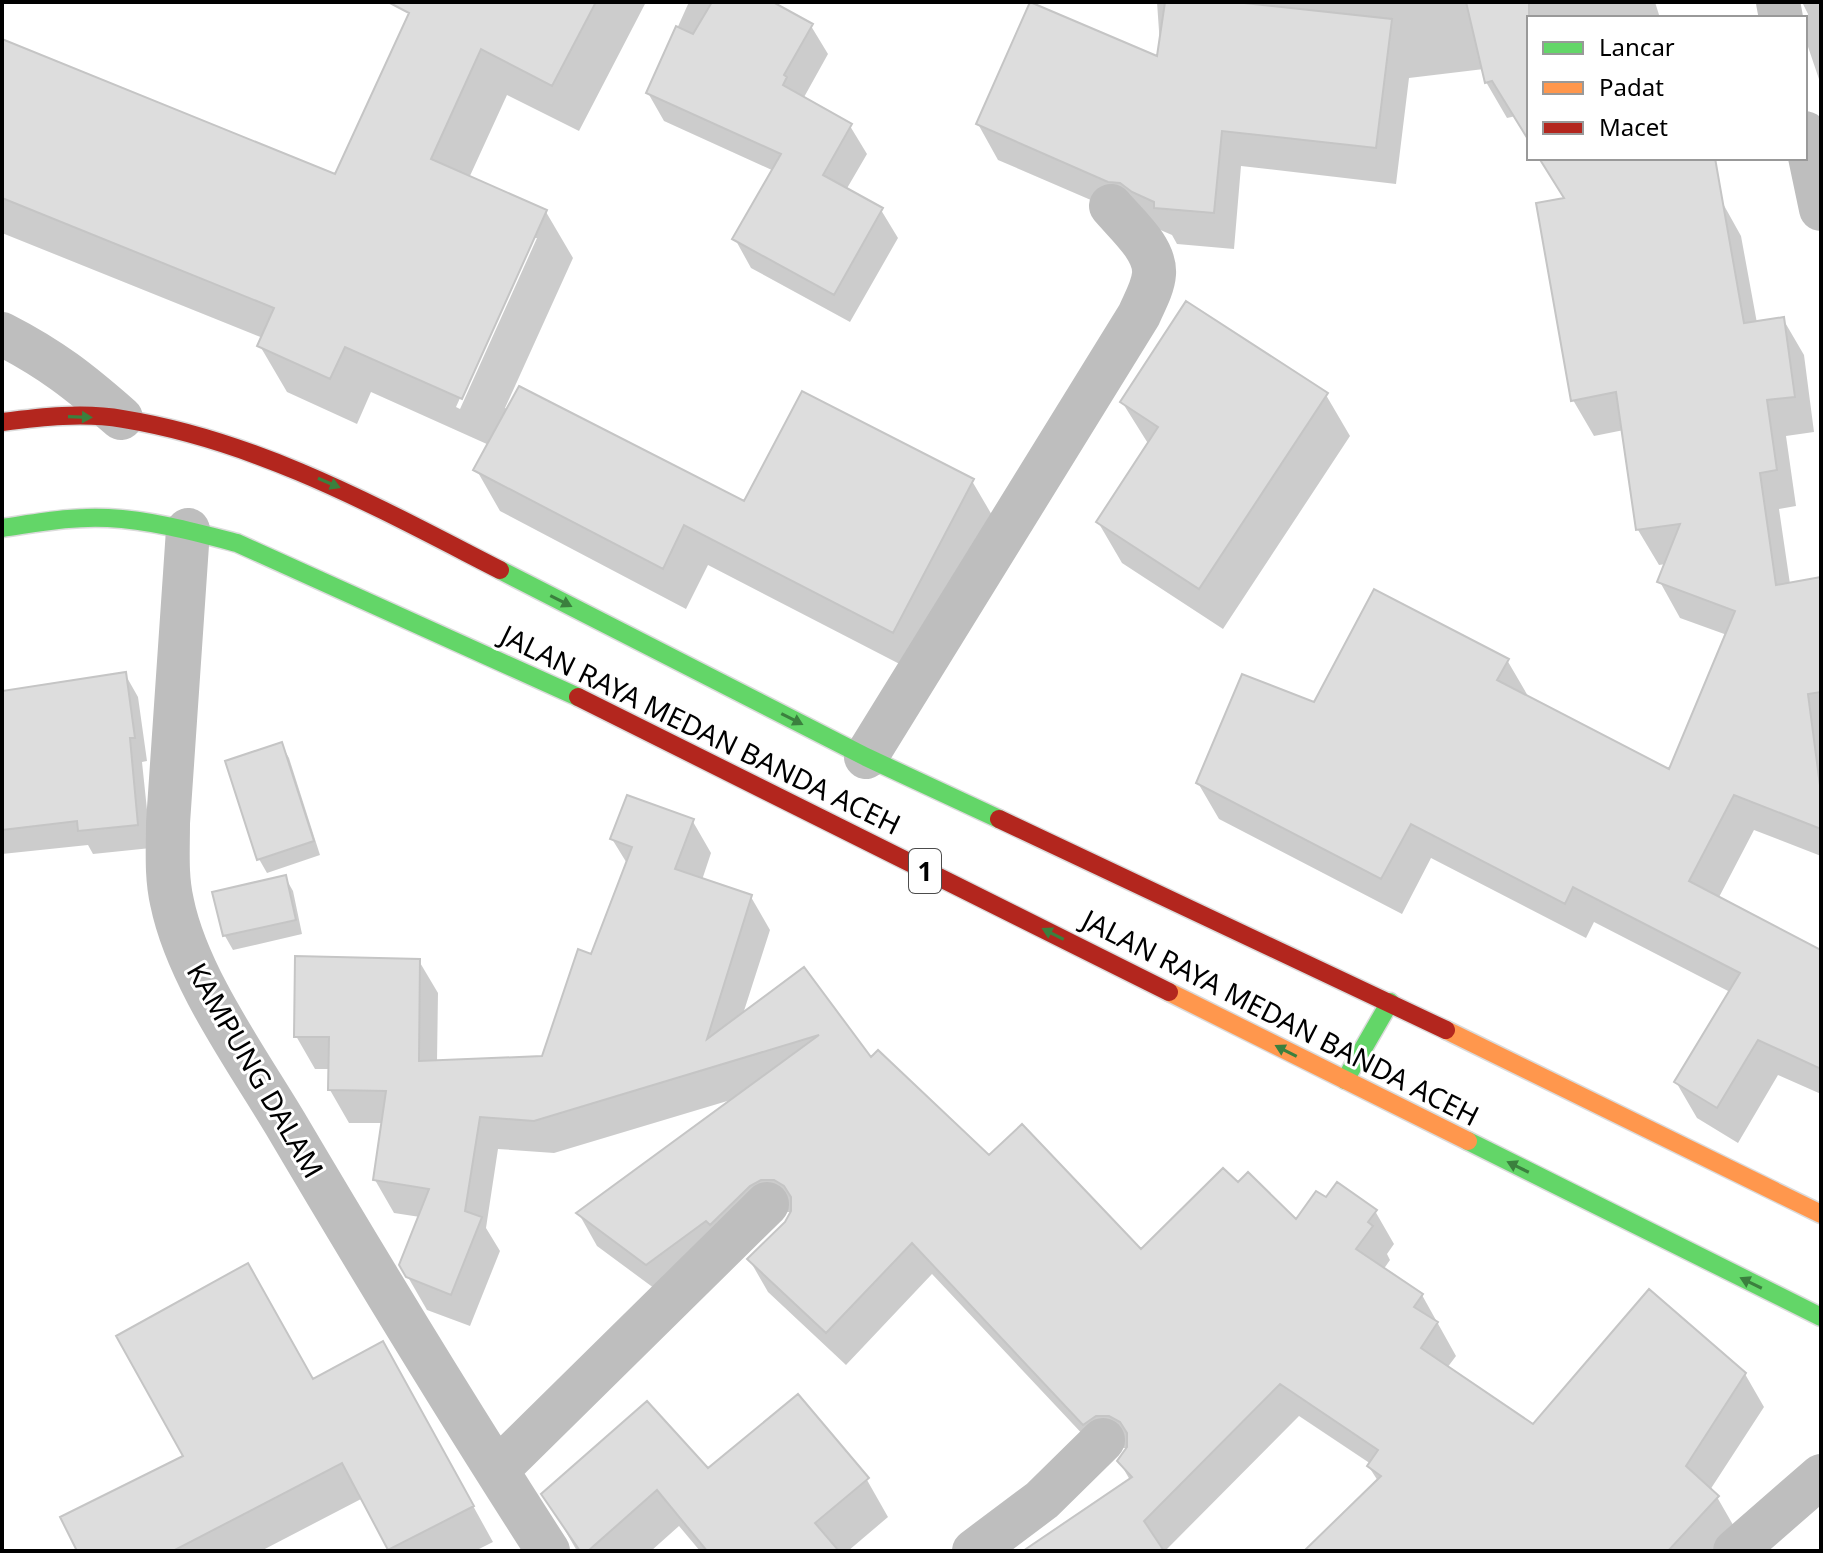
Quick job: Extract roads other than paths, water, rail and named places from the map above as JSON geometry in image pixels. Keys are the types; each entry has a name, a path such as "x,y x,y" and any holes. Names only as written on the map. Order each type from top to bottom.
{"highway":[{"name":"JALAN RAYA MEDAN BANDA ACEH","path":"2,422 45,416 121,418 221,441 332,484 866,757 1390,1002 1821,1214"},
{"name":"JALAN RAYA MEDAN BANDA ACEH","path":"2,528 63,519 109,518 188,530 250,548 542,679 1821,1317"},
{"path":"1345,1080 1390,1002"}],"street":[{"path":"1807,142 1821,209"},
{"path":"866,757 1139,315 1154,273 1152,260 1111,206"},
{"path":"2,334 54,363 121,418"},
{"name":"KAMPUNG DALAM","path":"188,530 168,823 168,867 176,917 185,944 211,999 389,1298 548,1551"},
{"path":"497,1470 767,1204"},
{"path":"974,1551 1042,1500 1103,1440"},
{"path":"1735,1551 1821,1476"}]}
